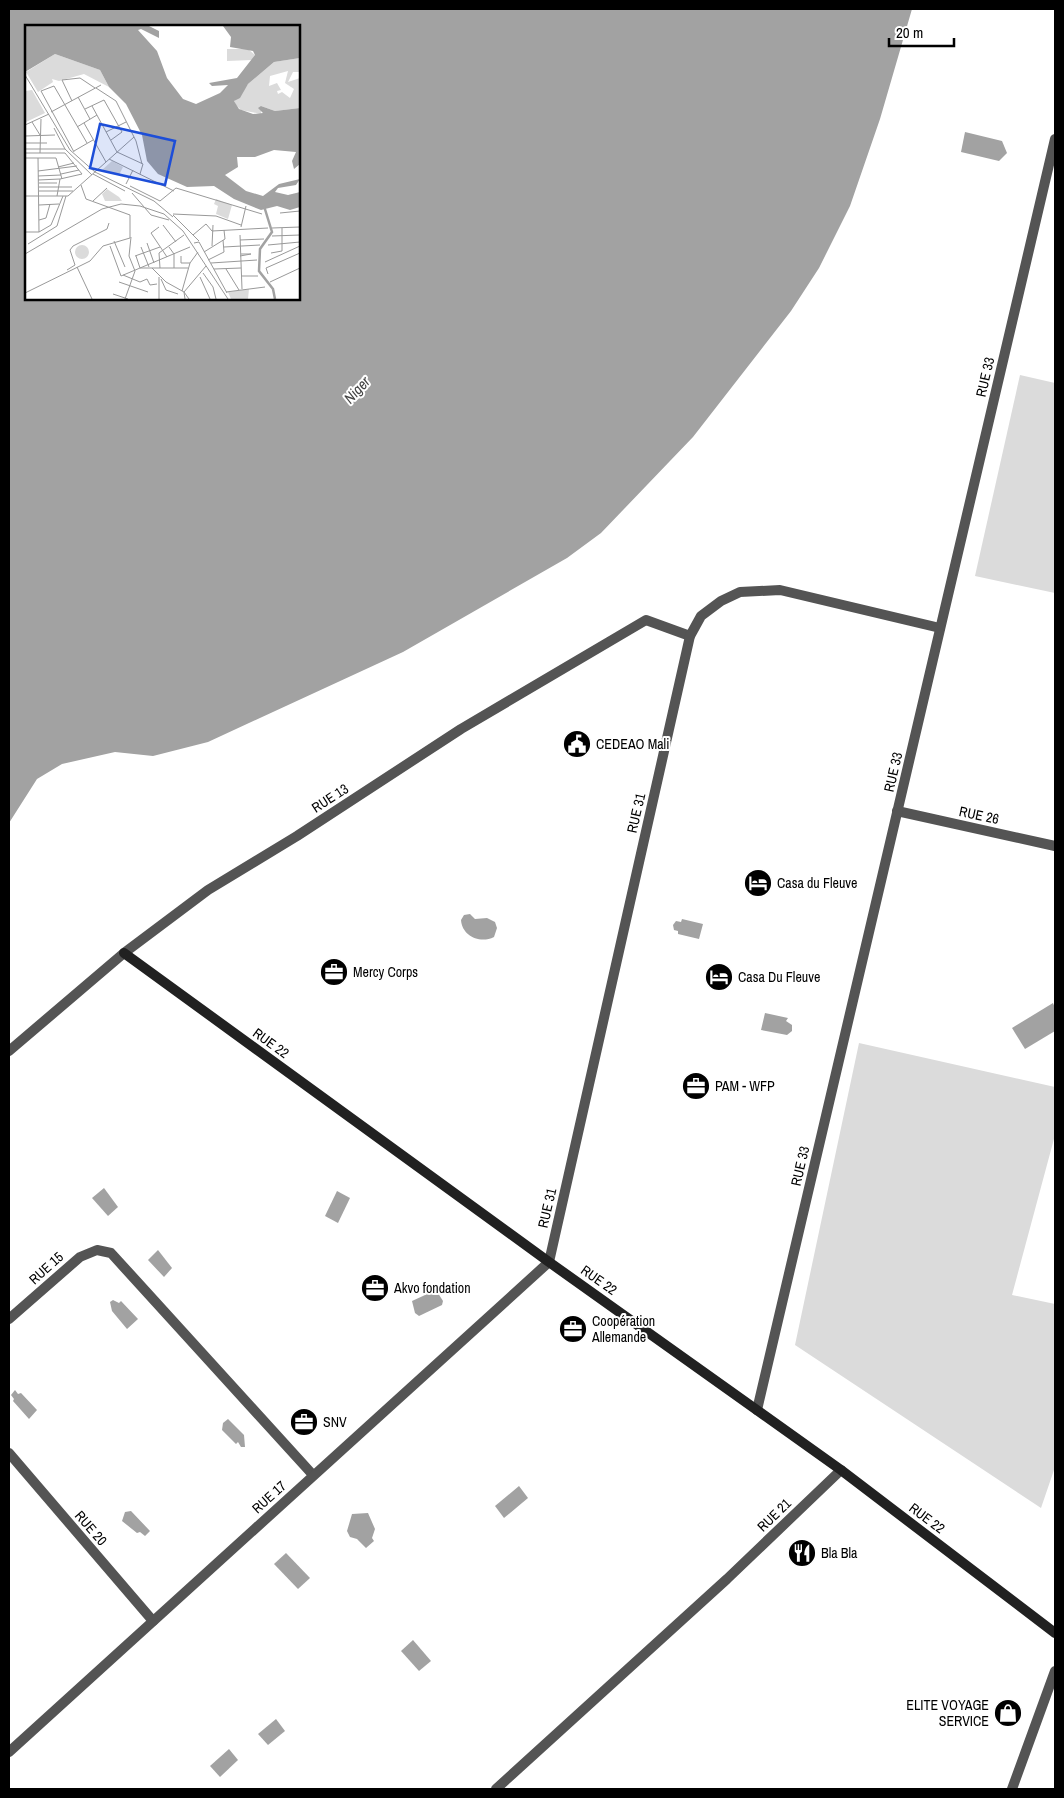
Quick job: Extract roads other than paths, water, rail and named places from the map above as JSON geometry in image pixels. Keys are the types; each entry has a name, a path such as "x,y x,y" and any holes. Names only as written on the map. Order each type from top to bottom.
{"street":[{"name":"RUE 33","path":"757,1410 1055,139"},
{"name":"RUE 31","path":"549,1262 690,636 701,616 721,601 740,592 780,590 940,628"},
{"name":"RUE 13","path":"9,1051 124,953 208,890 297,836 461,729 646,620 690,636"},
{"name":"RUE 26","path":"897,812 1055,846"},
{"name":"RUE 22","path":"124,953 549,1262 841,1470 1055,1633"},
{"name":"RUE 15","path":"9,1320 80,1257 97,1250 112,1253 313,1475"},
{"name":"RUE 17","path":"9,1752 549,1262"},
{"name":"RUE 20","path":"9,1453 153,1621"},
{"name":"RUE 21","path":"496,1789 727,1579 841,1470"},
{"path":"1012,1789 1055,1671"}],"water":[{"name":"Niger","path":"9,9 912,9 880,119 850,206 819,268 791,311 693,437 601,533 567,558 403,652 208,742 153,756 115,752 62,764 37,779 9,823"},
{"path":"965,132 1002,141 1007,153 999,161 961,152"},
{"path":"470,914 475,919 487,918 495,922 497,928 494,937 483,940 468,934 462,926 461,920 464,915"},
{"path":"682,919 703,924 699,939 678,934 678,931 674,930 673,925 676,921 681,922"},
{"path":"1053,1003 1055,1008 1055,1031 1025,1049 1012,1028"},
{"path":"765,1013 788,1018 786,1021 792,1025 792,1031 787,1035 761,1030"},
{"path":"104,1188 118,1207 108,1216 92,1198"},
{"path":"337,1191 350,1198 338,1223 325,1216"},
{"path":"158,1250 172,1268 164,1277 148,1260"},
{"path":"436,1290 443,1301 442,1305 419,1316 415,1313 412,1301"},
{"path":"113,1300 119,1303 121,1301 138,1319 127,1329 112,1311 110,1302"},
{"path":"15,1390 18,1394 21,1393 37,1410 29,1419 13,1401 14,1399 11,1395"},
{"path":"228,1419 244,1435 245,1447 241,1447 238,1442 236,1444 222,1430 223,1423"},
{"path":"519,1486 528,1498 504,1518 495,1506"},
{"path":"131,1511 150,1531 145,1536 140,1532 137,1533 122,1521 125,1512"},
{"path":"368,1513 375,1529 372,1538 374,1541 366,1548 357,1539 350,1537 347,1531 352,1514"},
{"path":"286,1553 310,1578 298,1589 274,1564"},
{"path":"413,1640 431,1661 419,1671 401,1651"},
{"path":"276,1719 285,1731 268,1745 258,1734"},
{"path":"229,1749 238,1760 220,1777 210,1766"}],"place":[{"name":"CEDEAO Mali","path":"577,744"},
{"name":"Casa du Fleuve","path":"758,883"},
{"name":"Mercy Corps","path":"334,972"},
{"name":"Casa Du Fleuve","path":"719,977"},
{"name":"PAM - WFP","path":"696,1086"},
{"name":"Akvo fondation","path":"375,1288"},
{"name":"Coopération Allemande","path":"573,1329"},
{"name":"SNV","path":"304,1422"},
{"name":"Bla Bla","path":"802,1553"},
{"name":"ELITE VOYAGE SERVICE","path":"1008,1713"}]}
